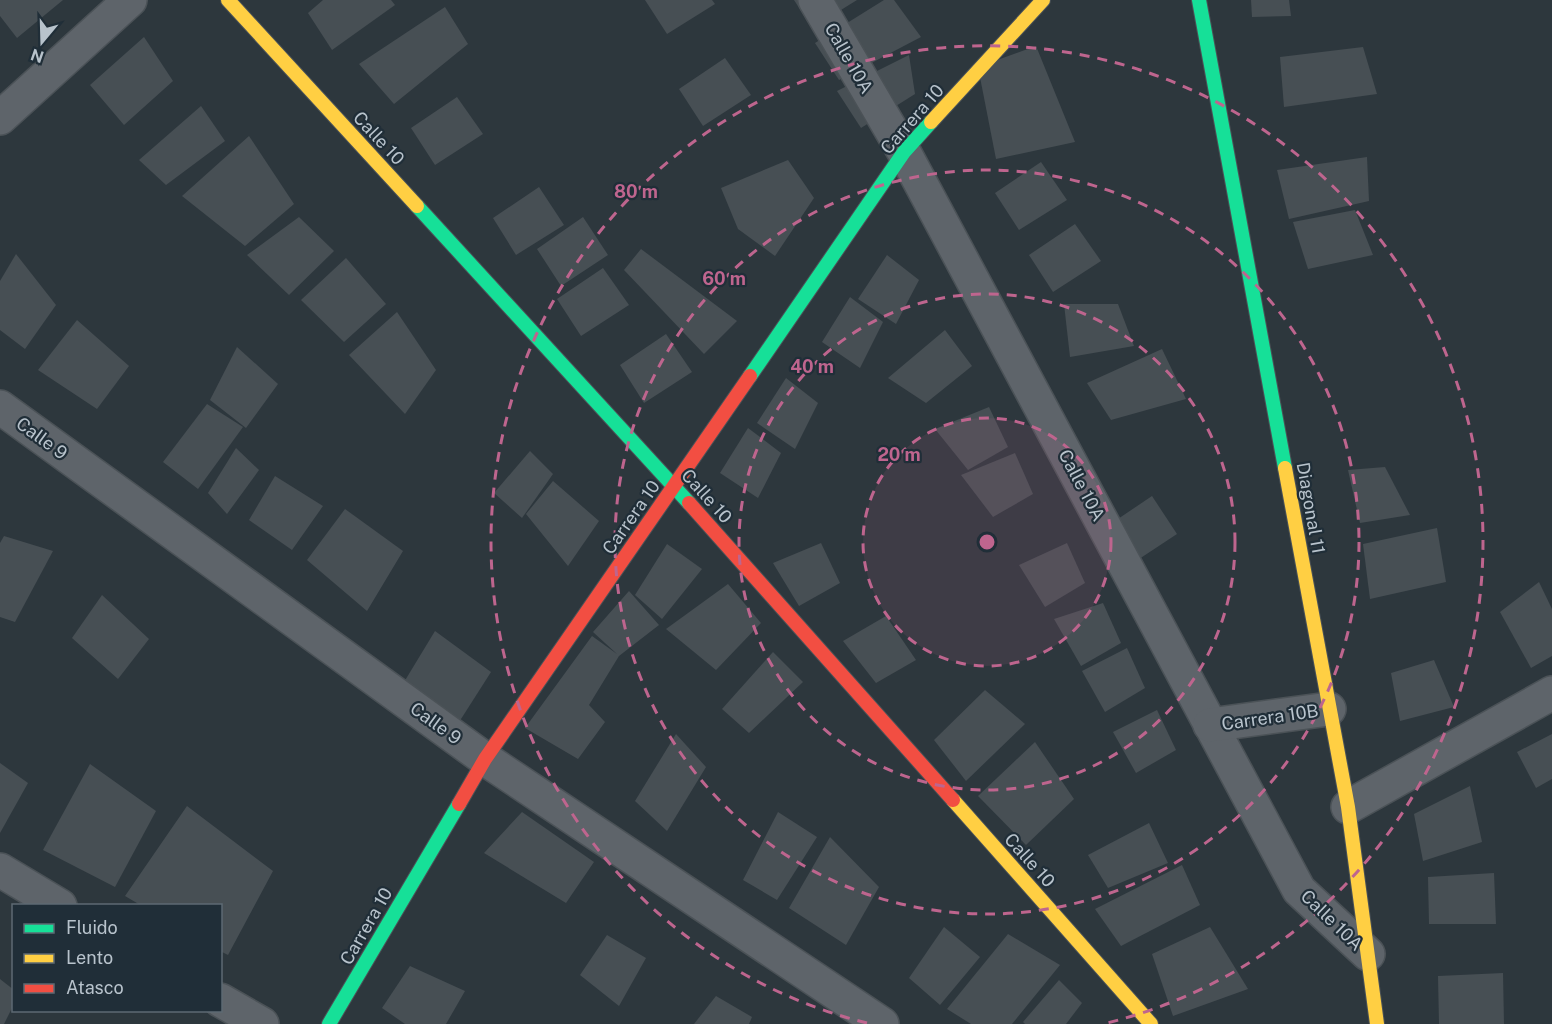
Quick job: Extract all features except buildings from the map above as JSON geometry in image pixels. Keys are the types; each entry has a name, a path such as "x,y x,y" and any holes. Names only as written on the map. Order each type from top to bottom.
{"street":[{"path":"0,118 130,0"},
{"name":"Calle 10","path":"228,0 674,486 1151,1024"},
{"name":"Calle 10A","path":"815,0 904,152 1299,890 1368,954"},
{"name":"Carrera 10","path":"329,1024 485,759 904,152 1043,0"},
{"name":"Diagonal 11","path":"1199,0 1348,807 1377,1024"},
{"name":"Calle 9","path":"0,407 485,759 882,1024"},
{"path":"1348,807 1552,693"},
{"name":"Carrera 10B","path":"1210,725 1329,709"},
{"path":"0,870 57,904"},
{"path":"222,1001 262,1024"}],"traffic: fast":[{"path":"1199,0 1285,468"},
{"path":"750,376 904,152 931,122"},
{"path":"417,206 689,503"},
{"path":"329,1024 459,804"}],"traffic: slow":[{"path":"228,0 417,206"},
{"path":"931,122 1043,0"},
{"path":"1285,468 1348,807 1377,1024"},
{"path":"953,800 1151,1024"}],"traffic: jam":[{"path":"459,804 485,759 750,376"},
{"path":"689,503 953,800"}]}
